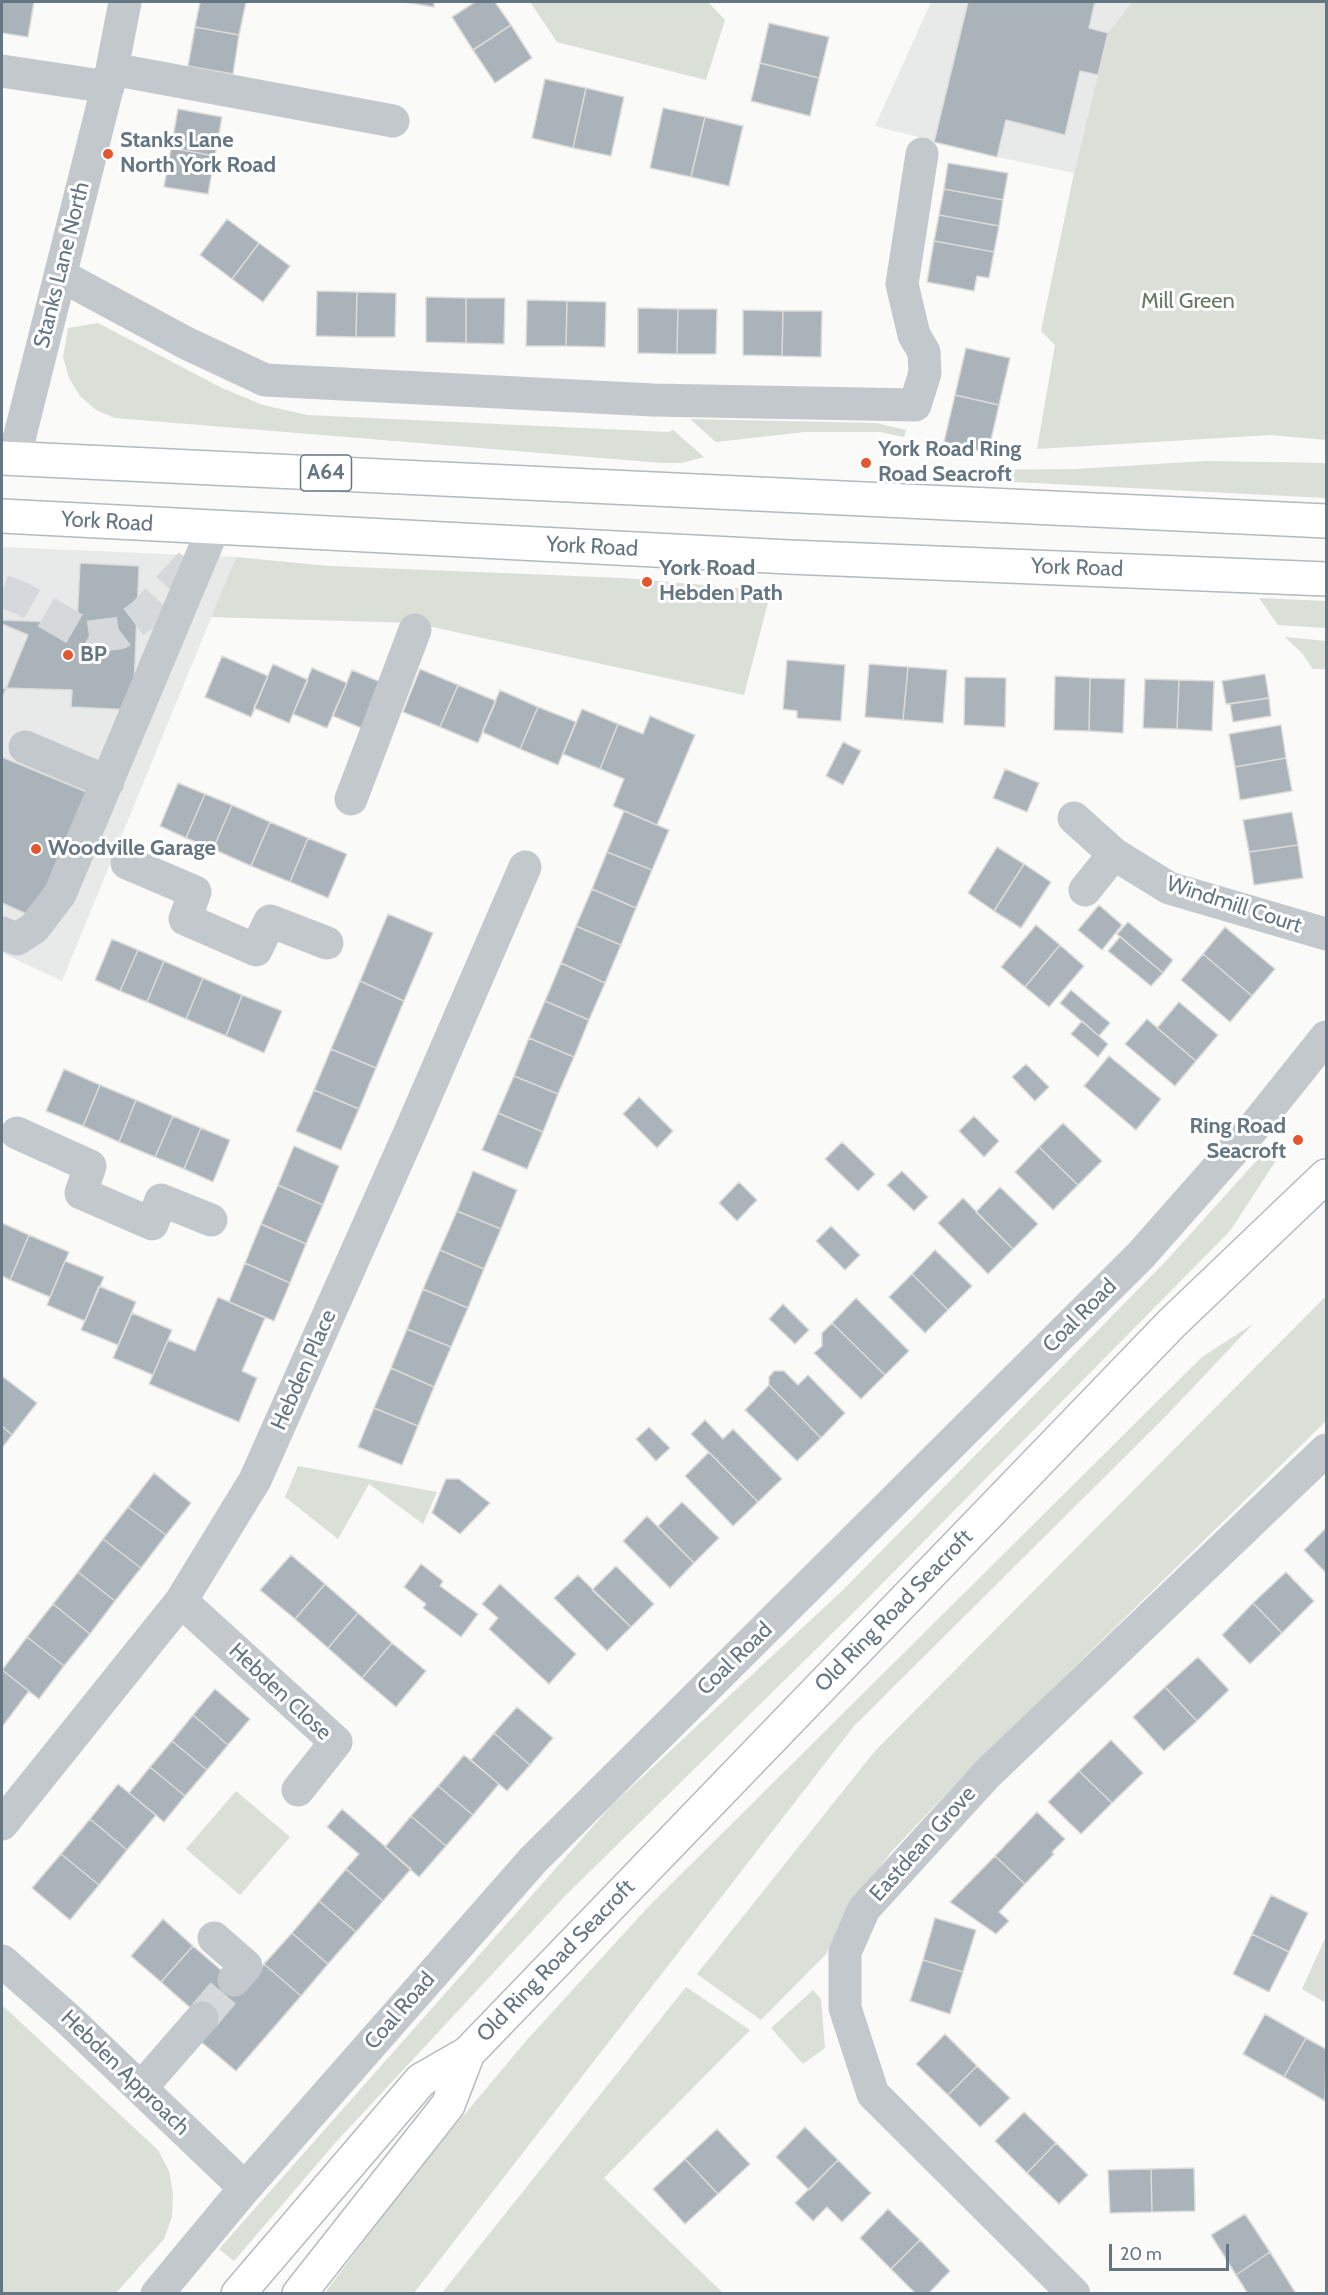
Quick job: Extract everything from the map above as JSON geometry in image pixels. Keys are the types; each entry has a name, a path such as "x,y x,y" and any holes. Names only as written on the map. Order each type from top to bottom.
{"main road":[{"name":"A64","path":"8,459 1326,521"},
{"name":"York Road","path":"2,516 213,529 789,557 1326,579"},
{"name":"Old Ring Road Seacroft","path":"238,2294 421,2080 468,2053 1172,1323 1326,1176"},
{"name":"Old Ring Road Seacroft","path":"299,2294 448,2105 468,2053"}],"street":[{"name":"Stanks Lane North","path":"8,459 60,275 110,78 125,2"},
{"path":"2,70 110,78 393,121"},
{"path":"60,275 186,343 265,380 653,400 915,405 925,373 924,352 914,335 902,284 922,154"},
{"path":"2,933 17,939 34,928 60,894 213,529"},
{"path":"351,799 416,630"},
{"path":"25,747 108,782"},
{"name":"Windmill Court","path":"1074,818 1114,854 1169,888 1326,934"},
{"path":"1085,890 1114,854"},
{"path":"127,863 195,892 185,919 256,950 270,921 327,943"},
{"name":"Hebden Place","path":"7,1806 181,1601 255,1480 525,867"},
{"name":"Coal Road","path":"157,2294 245,2188 533,1860 1141,1255 1254,1127 1326,1037"},
{"path":"17,1134 90,1166 81,1193 152,1224 161,1200 210,1220"},
{"name":"Eastdean Grove","path":"1074,2294 873,2094 845,2008 845,1952 864,1909 987,1774 1326,1450"},
{"name":"Hebden Close","path":"181,1601 336,1742 298,1790"},
{"path":"214,1938 246,1966 234,1980"},
{"name":"Hebden Approach","path":"2,1961 67,2018 245,2188"},
{"path":"141,2088 202,2018"}],"shaded area":[{"path":"931,2 1132,2 1108,33 1074,173 997,157 875,126"},
{"path":"2,547 236,557 62,981 2,953"}],"green space":[{"path":"530,2 708,2 725,20 706,80 557,42"},
{"name":"Mill Green","path":"1132,2 1326,2 1326,440 1271,435 1037,449 1055,345 1041,331 1074,173 1108,33"},
{"path":"98,323 222,388 263,405 307,415 668,432 673,430 704,457 682,463 662,463 115,418 96,410 80,396 69,378 63,357 68,328"},
{"path":"690,419 876,423 906,430 904,437 880,432 804,432 716,442"},
{"path":"1206,461 1326,463 1326,498 976,480 976,470 1075,469"},
{"path":"236,557 329,566 624,578 771,591 744,695 414,623 211,617"},
{"path":"1259,598 1326,601 1326,628 1278,625"},
{"path":"1285,637 1326,641 1326,669 1313,669 1302,653"},
{"path":"1268,1148 1279,1156 1230,1231 860,1606 563,1898 336,2142 234,2261 219,2249 611,1806 843,1590 1166,1261"},
{"path":"1326,1296 1326,1421 962,1777 892,1851 845,1913 826,1954 761,2020 697,1974 875,1751"},
{"path":"1253,1324 1165,1417 854,1726 414,2293 324,2294 412,2177 526,2041 649,1906 1202,1357"},
{"path":"298,1466 437,1492 423,1524 369,1484 338,1539 285,1497"},
{"path":"236,1791 290,1837 240,1895 186,1849"},
{"path":"1326,1936 1326,2003 1302,1989"},
{"path":"686,1987 750,2030 604,2178 723,2293 442,2293"},
{"path":"813,1990 821,1999 825,2048 803,2064 771,2028"},
{"path":"2,2005 158,2150 169,2171 173,2193 172,2217 164,2239 116,2293 2,2293"}],"building":[{"path":"2,2 34,2 28,37 2,33"},
{"path":"200,2 246,2 239,35 195,27"},
{"path":"404,2 434,2 434,7"},
{"path":"475,2 495,2 511,25 473,50 452,17"},
{"path":"968,2 1095,2 1089,28 1108,33 1098,75 1080,71 1065,135 1006,120 997,157 934,142"},
{"path":"769,23 829,37 819,78 760,63"},
{"path":"511,25 532,58 495,83 473,50"},
{"path":"195,27 239,35 233,74 188,66"},
{"path":"760,63 819,78 810,116 751,101"},
{"path":"545,79 586,88 573,148 532,138"},
{"path":"586,88 624,97 611,156 573,148"},
{"path":"663,108 705,117 691,177 650,168"},
{"path":"178,109 222,117 215,156 171,148"},
{"path":"705,117 743,126 729,186 691,177"},
{"path":"171,148 215,156 208,194 164,187"},
{"path":"948,163 1008,173 1003,200 944,189"},
{"path":"944,189 1003,200 999,226 939,215"},
{"path":"939,215 999,226 994,252 934,241"},
{"path":"227,219 259,243 232,279 200,255"},
{"path":"934,241 994,252 989,278 977,276 974,291 927,282"},
{"path":"259,243 290,266 263,302 232,279"},
{"path":"317,291 357,292 356,337 316,336"},
{"path":"357,292 396,293 395,337 356,337"},
{"path":"426,297 466,298 466,343 426,342"},
{"path":"466,298 505,298 504,344 466,343"},
{"path":"527,300 567,301 566,346 526,346"},
{"path":"567,301 606,302 605,347 566,346"},
{"path":"638,308 678,309 677,354 638,353"},
{"path":"678,309 717,309 716,354 677,354"},
{"path":"743,310 783,311 782,356 743,355"},
{"path":"783,311 822,311 821,357 782,356"},
{"path":"966,348 1010,358 999,405 955,395"},
{"path":"955,395 999,405 988,453 944,442"},
{"name":"BP","path":"80,563 139,566 133,710 71,707 72,690 2,688 2,620 77,623"},
{"path":"2,624 28,635 2,698"},
{"path":"222,656 268,676 251,717 205,697"},
{"path":"787,660 845,665 841,721 797,718 797,711 783,709"},
{"path":"273,664 308,680 289,723 254,708"},
{"path":"869,664 908,667 903,720 865,717"},
{"path":"908,667 947,670 943,723 903,720"},
{"path":"312,668 347,683 327,728 293,714"},
{"path":"420,669 458,685 440,727 403,712"},
{"path":"352,670 385,684 366,730 333,716"},
{"path":"1265,674 1269,698 1226,704 1222,681"},
{"path":"1055,676 1090,678 1089,731 1054,730"},
{"path":"965,677 1006,678 1005,727 964,725"},
{"path":"1090,678 1125,679 1123,733 1089,731"},
{"path":"1145,679 1179,680 1177,729 1143,728"},
{"path":"1179,680 1214,681 1212,731 1177,729"},
{"path":"458,685 496,701 478,743 440,727"},
{"path":"500,690 538,707 520,749 482,732"},
{"path":"1269,698 1271,716 1233,722 1230,704"},
{"path":"538,707 576,722 558,765 520,749"},
{"path":"582,709 618,724 600,769 563,754"},
{"path":"650,716 695,735 657,825 613,806 624,779 600,769 618,724 643,734"},
{"path":"1281,725 1286,758 1235,767 1229,734"},
{"path":"843,742 861,751 843,785 826,776"},
{"name":"Woodville Garage","path":"2,757 94,795 38,919 2,903"},
{"path":"1286,758 1292,791 1240,800 1235,767"},
{"path":"1005,769 1039,783 1027,812 993,798"},
{"path":"178,783 205,794 186,838 160,826"},
{"path":"205,794 232,805 213,849 186,838"},
{"path":"232,805 270,822 251,866 213,849"},
{"path":"624,811 669,830 652,870 607,852"},
{"path":"1292,812 1298,845 1249,852 1243,820"},
{"path":"270,822 308,838 290,882 251,866"},
{"path":"308,838 347,854 328,898 290,882"},
{"path":"1298,845 1303,878 1254,885 1249,852"},
{"path":"997,847 1024,864 994,911 968,893"},
{"path":"607,852 652,870 636,908 592,889"},
{"path":"1024,864 1051,882 1021,928 994,911"},
{"path":"592,889 636,908 621,945 576,926"},
{"path":"1099,905 1122,925 1102,950 1078,930"},
{"path":"388,914 433,933 404,1001 360,981"},
{"path":"1128,922 1173,960 1163,973 1117,934"},
{"path":"1036,925 1060,945 1025,987 1001,967"},
{"path":"576,926 621,945 605,983 561,963"},
{"path":"1225,927 1275,969 1252,996 1203,954"},
{"path":"1120,937 1163,973 1151,986 1108,951"},
{"path":"112,939 138,950 120,991 95,980"},
{"path":"1060,945 1084,966 1049,1007 1025,987"},
{"path":"138,950 164,961 147,1002 120,991"},
{"path":"1203,954 1252,996 1230,1022 1181,980"},
{"path":"164,961 203,978 186,1019 147,1002"},
{"path":"561,963 605,983 589,1020 545,1001"},
{"path":"203,978 242,995 226,1036 186,1019"},
{"path":"360,981 404,1001 376,1068 331,1049"},
{"path":"1071,990 1110,1023 1099,1036 1060,1003"},
{"path":"242,995 282,1011 264,1053 226,1036"},
{"path":"545,1001 589,1020 574,1057 529,1038"},
{"path":"1179,1002 1218,1035 1196,1061 1157,1028"},
{"path":"1147,1019 1196,1061 1175,1086 1125,1044"},
{"path":"1082,1021 1108,1044 1098,1057 1071,1034"},
{"path":"529,1038 574,1057 558,1094 514,1076"},
{"path":"331,1049 376,1068 359,1109 314,1090"},
{"path":"1109,1056 1161,1099 1136,1130 1084,1086"},
{"path":"1026,1064 1049,1087 1035,1101 1012,1077"},
{"path":"64,1069 100,1085 83,1126 46,1111"},
{"path":"514,1076 558,1094 543,1132 498,1113"},
{"path":"100,1085 136,1100 119,1142 83,1126"},
{"path":"314,1090 359,1109 341,1150 296,1131"},
{"path":"639,1097 673,1131 657,1148 623,1114"},
{"path":"136,1100 173,1116 155,1157 119,1142"},
{"path":"498,1113 543,1132 527,1169 482,1150"},
{"path":"173,1116 201,1128 184,1169 155,1157"},
{"path":"974,1116 999,1141 984,1157 959,1131"},
{"path":"1063,1123 1102,1161 1078,1185 1039,1147"},
{"path":"201,1128 230,1140 213,1182 184,1169"},
{"path":"842,1142 875,1174 858,1191 825,1159"},
{"path":"294,1146 339,1166 323,1205 278,1185"},
{"path":"1039,1147 1078,1185 1053,1210 1015,1172"},
{"path":"473,1171 517,1190 501,1229 457,1211"},
{"path":"902,1171 928,1197 914,1211 887,1185"},
{"path":"739,1182 757,1200 737,1221 719,1203"},
{"path":"278,1185 323,1205 306,1244 261,1224"},
{"path":"1000,1187 1038,1224 1013,1249 976,1212"},
{"path":"963,1198 1013,1249 988,1274 938,1223"},
{"path":"457,1211 501,1229 484,1269 440,1250"},
{"path":"2,1223 29,1235 10,1280 2,1276"},
{"path":"261,1224 306,1244 290,1283 245,1263"},
{"path":"831,1226 860,1255 845,1270 816,1241"},
{"path":"29,1235 69,1252 50,1297 10,1280"},
{"path":"440,1250 484,1269 468,1308 423,1289"},
{"path":"935,1250 972,1286 948,1310 912,1274"},
{"path":"65,1261 104,1277 85,1321 47,1305"},
{"path":"245,1263 290,1283 274,1321 229,1302"},
{"path":"912,1274 948,1310 925,1333 889,1297"},
{"path":"99,1286 136,1302 118,1345 81,1330"},
{"path":"423,1289 468,1308 451,1347 407,1329"},
{"path":"218,1297 265,1318 242,1371 257,1378 239,1422 149,1384 168,1340 195,1351"},
{"path":"856,1298 909,1351 885,1375 832,1323"},
{"path":"783,1304 809,1330 795,1344 769,1319"},
{"path":"132,1313 172,1330 153,1375 113,1358"},
{"path":"832,1323 885,1375 861,1399 814,1353 822,1346 822,1333"},
{"path":"407,1329 451,1347 434,1387 391,1368"},
{"path":"391,1368 434,1387 418,1426 374,1408"},
{"path":"774,1371 784,1371 798,1385 808,1375 845,1413 821,1438 769,1385 769,1377"},
{"path":"2,1376 37,1403 12,1435 2,1426"},
{"path":"769,1385 821,1438 797,1461 745,1410"},
{"path":"374,1408 418,1426 402,1465 358,1447"},
{"path":"705,1420 723,1439 733,1429 782,1479 758,1502 691,1434"},
{"path":"2,1426 12,1435 2,1448"},
{"path":"649,1427 670,1448 656,1461 636,1439"},
{"path":"709,1452 758,1502 733,1526 685,1476"},
{"path":"154,1473 191,1503 166,1535 128,1507"},
{"path":"446,1479 459,1479 490,1503 460,1534 432,1513"},
{"path":"682,1502 719,1538 694,1563 658,1526"},
{"path":"128,1507 166,1535 141,1568 103,1539"},
{"path":"647,1516 694,1563 670,1588 623,1541"},
{"path":"1326,1528 1326,1573 1304,1550"},
{"path":"103,1539 141,1568 115,1601 78,1572"},
{"path":"291,1555 325,1584 295,1619 260,1590"},
{"path":"421,1564 443,1581 440,1586 478,1614 461,1637 423,1608 426,1604 404,1587"},
{"path":"616,1566 654,1604 631,1627 592,1590"},
{"path":"78,1572 115,1601 90,1634 53,1604"},
{"path":"1286,1572 1314,1601 1282,1633 1253,1603"},
{"path":"578,1575 631,1627 607,1651 554,1598"},
{"path":"325,1584 358,1613 328,1648 295,1619"},
{"path":"500,1584 576,1654 549,1684 489,1629 498,1618 482,1604"},
{"path":"1253,1603 1282,1633 1250,1664 1222,1635"},
{"path":"53,1604 90,1634 64,1666 27,1637"},
{"path":"358,1613 392,1643 362,1678 328,1648"},
{"path":"27,1637 64,1666 39,1699 2,1670"},
{"path":"392,1643 426,1671 396,1707 362,1678"},
{"path":"1198,1657 1229,1690 1197,1721 1165,1687"},
{"path":"2,1670 29,1691 2,1727"},
{"path":"1165,1687 1197,1721 1164,1751 1133,1717"},
{"path":"215,1689 250,1719 228,1745 193,1715"},
{"path":"517,1707 553,1738 530,1765 494,1733"},
{"path":"193,1715 228,1745 207,1770 172,1741"},
{"path":"494,1733 530,1765 507,1791 471,1760"},
{"path":"1111,1740 1143,1773 1112,1803 1079,1771"},
{"path":"172,1741 207,1770 185,1796 150,1767"},
{"path":"464,1755 499,1784 473,1815 438,1786"},
{"path":"150,1767 185,1796 164,1822 129,1793"},
{"path":"1079,1771 1112,1803 1081,1834 1048,1802"},
{"path":"118,1784 156,1815 127,1850 90,1819"},
{"path":"438,1786 473,1815 446,1846 411,1816"},
{"path":"342,1809 411,1869 383,1901 346,1869 359,1854 327,1827"},
{"path":"1037,1812 1065,1839 1025,1884 995,1856"},
{"path":"411,1816 446,1846 419,1877 385,1847"},
{"path":"90,1819 127,1850 99,1885 61,1854"},
{"path":"61,1854 99,1885 70,1920 32,1888"},
{"path":"995,1856 1025,1884 999,1912 1009,1921 996,1934 950,1902"},
{"path":"346,1869 383,1901 356,1932 319,1901"},
{"path":"1271,1895 1308,1913 1289,1952 1252,1934"},
{"path":"319,1901 356,1932 328,1964 292,1933"},
{"path":"935,1918 976,1930 963,1972 923,1960"},
{"path":"163,1919 193,1946 161,1982 131,1956"},
{"path":"292,1933 328,1964 301,1996 264,1964"},
{"path":"1252,1934 1289,1952 1269,1992 1233,1974"},
{"path":"193,1946 243,1989 264,1964 301,1996 236,2071 199,2040 202,2018 161,1982"},
{"path":"923,1960 963,1972 950,2014 910,2001"},
{"path":"1265,2014 1306,2038 1284,2077 1243,2054"},
{"path":"945,2034 977,2066 948,2095 916,2064"},
{"path":"1306,2038 1326,2049 1325,2101 1284,2077"},
{"path":"977,2066 1010,2098 980,2127 948,2095"},
{"path":"1024,2112 1056,2143 1027,2173 995,2141"},
{"path":"805,2127 838,2160 809,2190 776,2157"},
{"path":"717,2129 750,2164 718,2194 685,2159"},
{"path":"1056,2143 1088,2175 1059,2204 1027,2173"},
{"path":"685,2159 718,2194 685,2224 653,2189"},
{"path":"838,2160 871,2193 842,2222 827,2207 813,2221 795,2203"},
{"path":"1194,2168 1195,2211 1152,2212 1151,2169"},
{"path":"1151,2169 1152,2212 1110,2213 1108,2170"},
{"path":"888,2209 920,2240 891,2269 860,2238"},
{"path":"1245,2214 1270,2252 1236,2275 1211,2235"},
{"path":"920,2240 950,2271 928,2294 916,2294 891,2269"},
{"path":"1270,2252 1295,2292 1292,2294 1248,2294 1236,2275"}],"tunnel":[{"path":"2,591 23,599 89,637 119,633 144,614 202,552"},
{"path":"202,2018 234,1980"}],"place":[{"name":"Stanks Lane North York Road","path":"108,154"},
{"name":"York Road Ring Road Seacroft","path":"866,463"},
{"name":"York Road Hebden Path","path":"647,582"},
{"name":"BP","path":"68,655"},
{"name":"Woodville Garage","path":"36,849"},
{"name":"Ring Road Seacroft","path":"1298,1140"}]}
